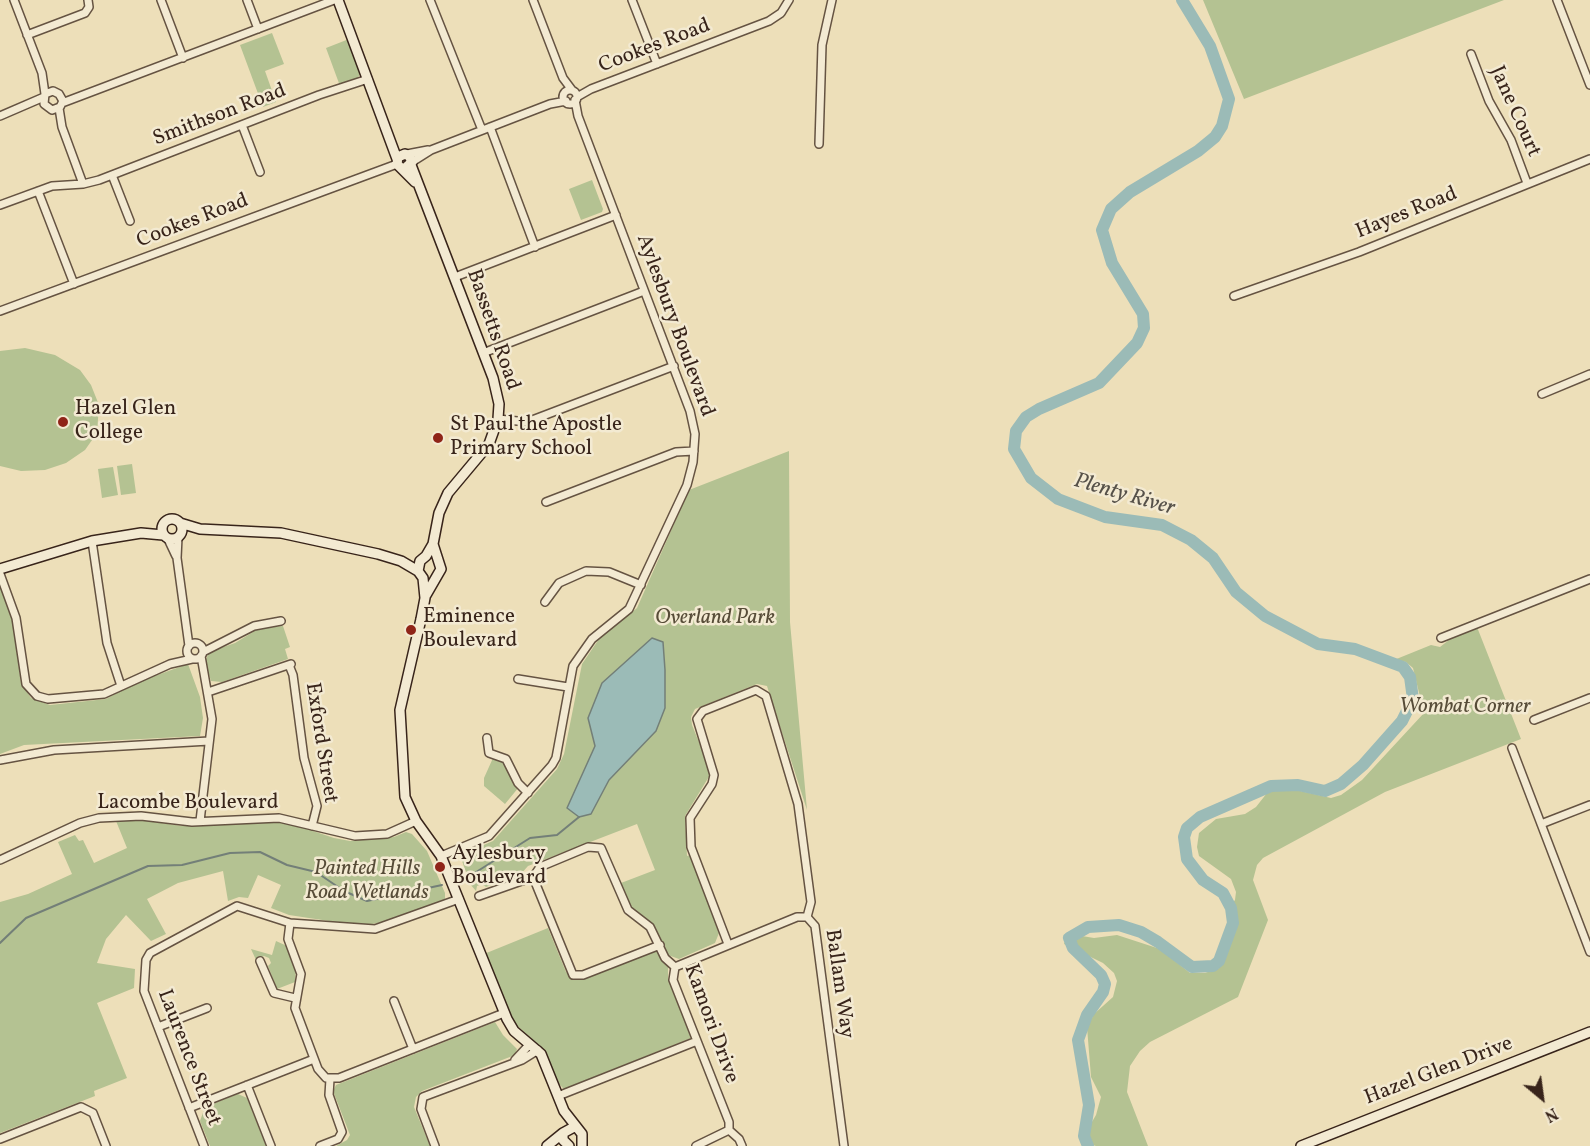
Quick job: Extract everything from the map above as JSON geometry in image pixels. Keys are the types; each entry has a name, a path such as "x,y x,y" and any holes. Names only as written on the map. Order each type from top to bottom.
{"street":[{"path":"14,0 42,73 47,108 62,127"},
{"path":"27,35 85,13 89,7 88,0"},
{"path":"160,0 183,58"},
{"path":"247,0 258,29"},
{"path":"23,107 61,106 84,95 336,0"},
{"name":"Bassetts Road","path":"336,0 369,79 391,140 419,186 496,387 498,419 484,452 454,484 443,502 433,544 423,558 420,574 424,598"},
{"path":"430,0 482,130"},
{"name":"Aylesbury Boulevard","path":"441,856 489,836 556,758 573,666 585,647 629,609 687,485 694,451 693,423 674,366 533,0"},
{"path":"632,0 657,64"},
{"name":"Cookes Road","path":"0,311 405,161 769,21 781,14 789,0"},
{"path":"819,144 822,45 832,0"},
{"path":"1557,0 1590,85"},
{"name":"Jane Court","path":"1471,54 1492,107 1511,140 1527,183"},
{"path":"42,73 59,93 62,127 83,184"},
{"name":"Smithson Road","path":"0,205 59,184 83,184 112,175 242,124 369,79"},
{"path":"0,116 44,96 59,93 84,95"},
{"path":"242,124 260,172"},
{"path":"490,127 535,247"},
{"name":"Hayes Road","path":"1234,296 1359,252 1590,159"},
{"path":"112,175 130,221"},
{"path":"38,190 74,284"},
{"path":"455,277 616,215"},
{"path":"483,353 645,291"},
{"path":"498,419 527,422 674,366"},
{"path":"1542,394 1590,374"},
{"path":"546,502 676,452 694,451"},
{"path":"281,621 254,626 193,659 170,664 97,695 48,699 32,693 26,684 16,618 0,572 41,555 92,541 141,533 170,519 200,529 281,533 401,561 423,558 438,560 433,544"},
{"path":"180,523 177,558 193,647 193,659 202,672"},
{"path":"163,524 166,537 177,558"},
{"path":"141,533 166,537 200,529"},
{"path":"92,541 107,644 121,686"},
{"name":"Bassetts Road","path":"438,560 441,569 433,579 424,598 402,697 400,721 403,786 416,821 441,856 504,1013 514,1031 538,1050"},
{"path":"401,561 420,574 433,579"},
{"path":"545,602 559,584 586,571 609,572 641,585"},
{"path":"1441,638 1590,579"},
{"path":"170,664 193,647 220,643"},
{"path":"193,647 202,654"},
{"path":"200,821 212,719 202,672 202,654"},
{"name":"Exford Street","path":"208,692 292,664 304,758 316,800 312,826"},
{"path":"518,679 568,687"},
{"name":"Ballam Way","path":"728,944 691,848 690,818 694,807 712,784 714,775 697,719 703,711 752,691 763,692 798,804 811,902 807,917 815,926 844,1146"},
{"path":"1534,720 1590,698"},
{"path":"487,738 489,753 506,759 518,783 528,793"},
{"path":"0,760 54,750 209,741"},
{"path":"1512,748 1590,952"},
{"path":"1541,824 1590,805"},
{"name":"Lacombe Boulevard","path":"0,860 92,819 141,816 200,821 279,818 355,836 393,833 416,821"},
{"name":"Kamori Drive","path":"479,896 533,877 540,867 588,848 598,847 605,854 627,910 650,927 665,958 675,967 673,980 729,1122 729,1130 742,1146"},
{"path":"533,877 573,975 583,975 660,945"},
{"name":"Laurence Street","path":"204,1146 143,986 146,960 150,953 237,906 290,923 375,929 459,899"},
{"path":"675,967 797,917 807,917"},
{"path":"290,923 288,939 301,974 295,998 296,1013 321,1073 330,1079"},
{"path":"260,961 274,993 295,998"},
{"path":"394,1001 413,1049"},
{"path":"158,1028 207,1008"},
{"path":"330,1079 504,1013"},
{"name":"Hazel Glen Drive","path":"1301,1146 1590,1032"},
{"path":"558,1096 697,1041"},
{"path":"513,1061 530,1044"},
{"path":"435,1146 420,1109 423,1097 513,1061 527,1058 538,1050 564,1111 574,1127 582,1134 572,1145 563,1140 564,1111"},
{"path":"189,1108 314,1059"},
{"path":"320,1146 338,1139 342,1132 329,1095 330,1079"},
{"path":"247,1085 271,1146"},
{"path":"0,1139 81,1107 93,1113 106,1146"},
{"path":"548,1146 564,1132 574,1127"},
{"path":"696,1146 729,1130"}],"green space":[{"path":"1203,0 1504,0 1244,99"},
{"path":"272,33 284,64 265,71 276,102 263,107 240,45"},
{"path":"349,39 361,73 356,80 340,86 326,48"},
{"path":"592,180 603,209 602,212 581,220 569,189"},
{"path":"25,348 55,355 80,370 91,385 99,405 97,433 85,450 66,463 45,470 21,471 0,466 0,351"},
{"name":"Overland Park","path":"789,451 790,622 807,810 767,686 757,684 695,709 691,717 692,725 710,775 685,816 687,856 690,855 719,933 715,943 679,959 668,955 652,923 631,907 621,883 655,870 637,824 528,866 520,875 486,887 482,884 477,886 476,891 470,884 460,855 493,841 557,769 564,754 582,664 599,639 637,608 689,490"},
{"path":"132,464 136,493 121,495 117,466"},
{"path":"113,467 118,495 102,498 98,469"},
{"path":"0,587 12,618 21,683 31,698 50,705 106,699 135,683 188,664 200,697 203,718 200,736 24,745 0,754"},
{"path":"283,626 290,647 285,649 288,659 222,682 211,681 205,662 209,652 235,643 258,629"},
{"name":"Wombat Corner","path":"1477,627 1521,739 1385,792 1263,858 1257,865 1253,880 1268,920 1238,997 1150,1042 1140,1051 1130,1066 1127,1092 1148,1146 1089,1144 1086,1132 1096,1115 1101,1097 1091,1077 1087,1027 1094,1014 1113,997 1117,981 1114,973 1103,963 1064,944 1066,939 1070,934 1094,938 1117,935 1160,949 1190,973 1205,973 1219,968 1231,937 1232,924 1228,908 1235,900 1236,892 1231,879 1199,856 1197,847 1199,833 1216,819 1245,814 1256,807 1267,793 1283,787 1331,798 1341,795 1362,780 1424,713 1413,668 1406,662 1394,660 1431,645 1440,647 1454,636"},
{"path":"493,758 504,762 519,787 505,804 484,786 484,778"},
{"name":"Painted Hills Road Wetlands","path":"116,821 147,821 182,826 273,822 292,824 350,841 394,837 406,832 412,834 427,851 445,893 445,900 392,920 372,924 349,924 289,915 271,908 281,885 258,875 248,898 239,897 228,901 223,871 178,883 147,899 166,934 151,941 126,915 106,939 97,963 135,969 134,988 97,1003 127,1078 94,1091 95,1096 0,1133 0,902 28,894 72,874 58,842 75,835 79,841 83,840 94,863 127,848"},
{"path":"548,928 566,972 578,980 656,950 668,966 668,978 691,1038 564,1089 558,1083 541,1047 514,1023 484,954"},
{"path":"276,941 287,946 296,968 295,982 277,989 268,966 271,963 269,958 264,956 256,960 251,949 272,955"},
{"path":"495,1022 503,1035 517,1049 515,1055 422,1091 416,1097 414,1107 430,1146 336,1146 347,1140 350,1135 333,1091 336,1085"},
{"path":"238,1094 247,1098 266,1146 210,1146 200,1121 205,1107"}],"water":[{"path":"652,638 663,642 665,670 665,708 656,731 609,780 591,814 579,817 567,808 595,746 588,718 602,683"}],"waterway":[{"name":"Plenty River","path":"1088,1146 1084,1136 1089,1105 1078,1040 1087,1015 1103,992 1105,984 1101,975 1073,948 1069,938 1088,927 1119,925 1141,932 1192,967 1213,966 1219,961 1233,923 1231,908 1223,893 1203,880 1187,859 1184,837 1187,828 1200,817 1271,786 1298,785 1325,791 1341,784 1363,765 1402,721 1413,699 1410,677 1403,667 1355,649 1318,644 1265,616 1236,592 1213,558 1191,540 1162,525 1105,517 1058,499 1031,478 1014,449 1016,431 1026,417 1099,383 1137,343 1144,328 1143,314 1112,263 1102,230 1111,209 1130,192 1198,151 1215,137 1222,126 1229,99 1210,46 1182,0"},
{"path":"473,874 530,838 557,835 579,817"},
{"path":"0,943 26,918 148,866 182,865 230,853 260,852 287,865 316,872 344,891 367,901 442,885"}],"place":[{"name":"Hazel Glen College","path":"63,422"},
{"name":"St Paul the Apostle Primary School","path":"438,438"},
{"name":"Eminence Boulevard","path":"411,630"},
{"name":"Aylesbury Boulevard","path":"440,867"}]}
